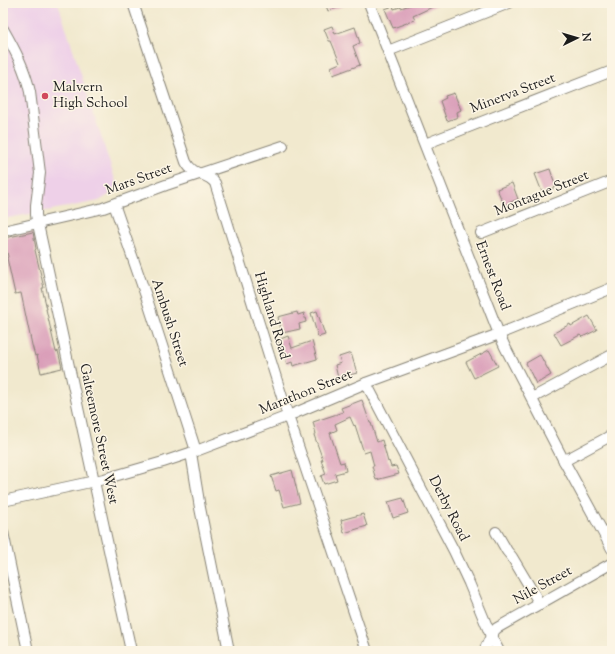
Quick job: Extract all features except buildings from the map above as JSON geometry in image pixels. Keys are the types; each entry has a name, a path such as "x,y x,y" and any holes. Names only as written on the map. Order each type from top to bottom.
{"street":[{"name":"Highland Road","path":"134,3 186,162 190,168 199,174 211,178 215,183 288,416 367,651"},
{"name":"Ernest Road","path":"369,3 499,334 564,461 608,534 612,549"},
{"path":"388,51 509,3"},
{"name":"Galteemore Street West","path":"3,30 20,60 30,92 40,172 36,215 130,651"},
{"name":"Minerva Street","path":"425,144 612,71"},
{"name":"Mars Street","path":"3,231 93,211 283,146"},
{"name":"Montague Street","path":"481,233 612,181"},
{"name":"Ambush Street","path":"114,204 146,296 194,452 200,508 228,651"},
{"name":"Marathon Street","path":"3,501 94,481 194,452 288,416 366,383 499,334 612,288"},
{"path":"532,398 610,356"},
{"name":"Derby Road","path":"366,383 454,551 499,651"},
{"path":"564,461 612,435"},
{"path":"3,532 28,651"},
{"path":"496,532 540,604"},
{"name":"Nile Street","path":"491,636 497,628 612,563"},
{"path":"484,651 491,636"}],"shaded area":[{"name":"Malvern High School","path":"3,3 58,3 118,189 99,201 3,219"}],"place":[{"name":"Malvern High School","path":"45,96"}]}
